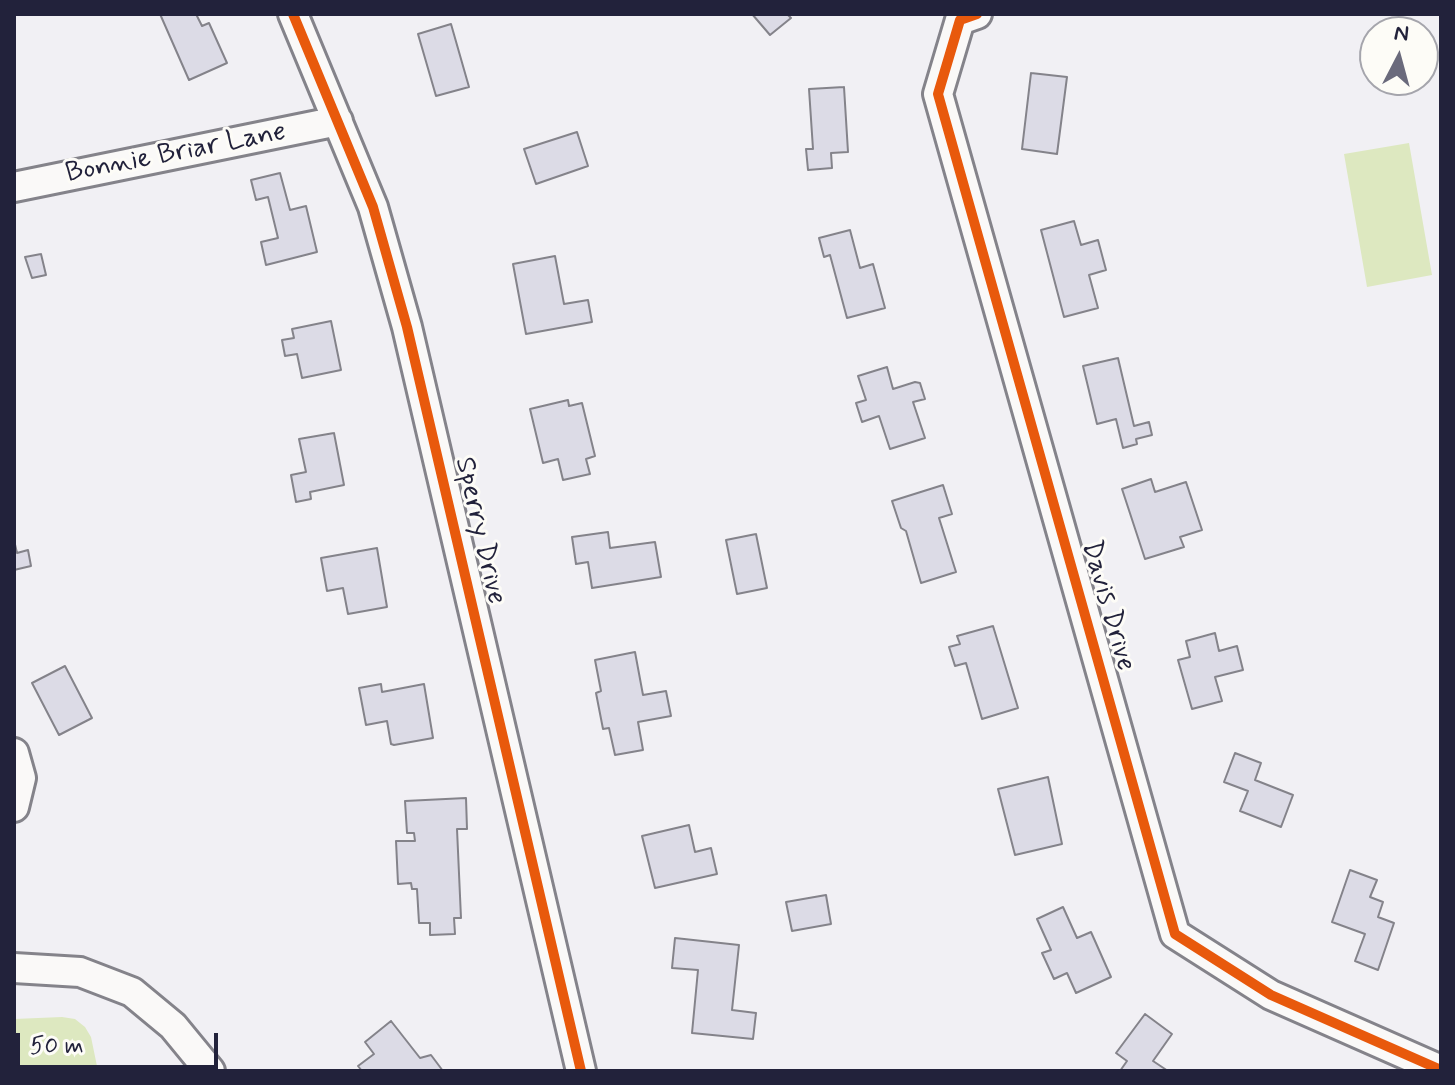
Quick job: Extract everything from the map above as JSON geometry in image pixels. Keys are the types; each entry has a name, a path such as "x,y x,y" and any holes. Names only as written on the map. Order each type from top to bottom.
{"street":[{"name":"Sperry Drive","path":"293,14 373,207 407,327 581,1071"},
{"name":"Davis Drive","path":"963,16 938,94 1175,934 1271,995 1441,1070"},
{"name":"Bonnie Briar Lane","path":"14,187 338,121"},
{"path":"14,807 18,765"},
{"path":"14,968 80,972 132,992 173,1026 210,1071"}],"green space":[{"path":"1409,143 1432,275 1367,287 1344,154"},
{"path":"14,1019 75,1019 85,1027 91,1037 98,1071 14,1071"}],"building":[{"path":"160,14 196,14 202,26 209,23 227,63 189,80"},
{"path":"752,14 787,14 791,18 770,35"},
{"path":"451,24 469,87 436,96 418,34"},
{"path":"1031,73 1067,77 1057,154 1022,149"},
{"path":"844,87 848,152 831,153 832,168 808,170 806,149 813,149 809,89"},
{"path":"577,132 588,166 536,184 524,149"},
{"path":"280,173 290,210 306,206 317,252 266,265 261,242 278,238 268,197 256,200 251,180"},
{"path":"1074,221 1081,245 1098,240 1106,270 1089,275 1098,308 1064,317 1041,230"},
{"path":"850,230 860,268 873,264 885,308 847,318 830,255 824,257 819,238"},
{"path":"41,254 46,275 32,278 25,257"},
{"path":"555,256 564,304 588,300 592,322 526,334 513,264"},
{"path":"331,321 341,370 302,378 297,354 285,356 282,340 294,338 292,329"},
{"path":"1118,358 1134,426 1149,422 1152,435 1136,439 1137,444 1123,448 1116,419 1097,424 1083,366"},
{"path":"887,367 893,389 920,383 925,399 913,402 925,438 890,449 879,416 862,422 856,403 866,400 858,376"},
{"path":"568,400 569,406 582,403 595,456 586,459 590,474 563,480 558,459 543,463 530,409"},
{"path":"334,433 344,485 310,492 311,499 296,502 291,475 306,472 299,439"},
{"path":"1151,479 1155,492 1186,482 1202,530 1180,537 1184,547 1145,559 1122,489"},
{"path":"943,485 952,514 939,518 956,572 921,583 906,531 901,528 892,501"},
{"path":"608,532 610,548 655,542 661,577 592,588 588,562 576,564 572,537"},
{"path":"756,534 767,588 737,594 726,540"},
{"path":"14,540 17,553 28,550 31,566 14,570"},
{"path":"377,548 387,607 348,614 343,588 327,591 321,558"},
{"path":"993,626 1018,708 982,719 966,663 955,666 949,647 960,644 957,636"},
{"path":"1215,633 1219,651 1237,646 1243,670 1215,677 1222,701 1192,709 1178,660 1190,657 1186,641"},
{"path":"635,652 643,695 666,691 671,716 638,722 643,750 615,755 609,728 603,729 596,693 601,691 595,660"},
{"path":"65,666 92,718 59,735 32,683"},
{"path":"381,684 382,692 424,684 433,738 394,745 391,744 387,721 366,725 359,688"},
{"path":"1235,753 1261,763 1255,780 1293,795 1281,827 1240,811 1248,791 1224,782"},
{"path":"1048,777 1062,844 1015,855 998,789"},
{"path":"466,798 467,829 457,829 461,918 454,918 455,934 430,935 430,923 419,923 417,889 412,889 411,883 398,884 396,841 415,841 414,833 407,833 405,801"},
{"path":"689,825 695,852 711,848 717,874 655,888 642,836"},
{"path":"1350,870 1377,880 1370,897 1383,902 1378,917 1394,923 1378,970 1355,961 1365,934 1332,922"},
{"path":"826,895 831,924 792,931 786,902"},
{"path":"1063,907 1077,938 1091,932 1111,977 1076,993 1067,973 1054,979 1042,953 1051,950 1037,919"},
{"path":"675,938 739,945 732,1010 756,1013 753,1039 692,1033 698,970 672,968"},
{"path":"1145,1014 1172,1034 1153,1061 1168,1071 1120,1071 1127,1061 1116,1053"},
{"path":"391,1021 420,1058 431,1055 443,1071 362,1071 358,1066 374,1054 365,1042"}],"cycle path":[{"path":"293,14 373,207 407,327 581,1071"},
{"path":"977,14 960,20 938,94 1175,934 1271,995 1441,1070"}]}
